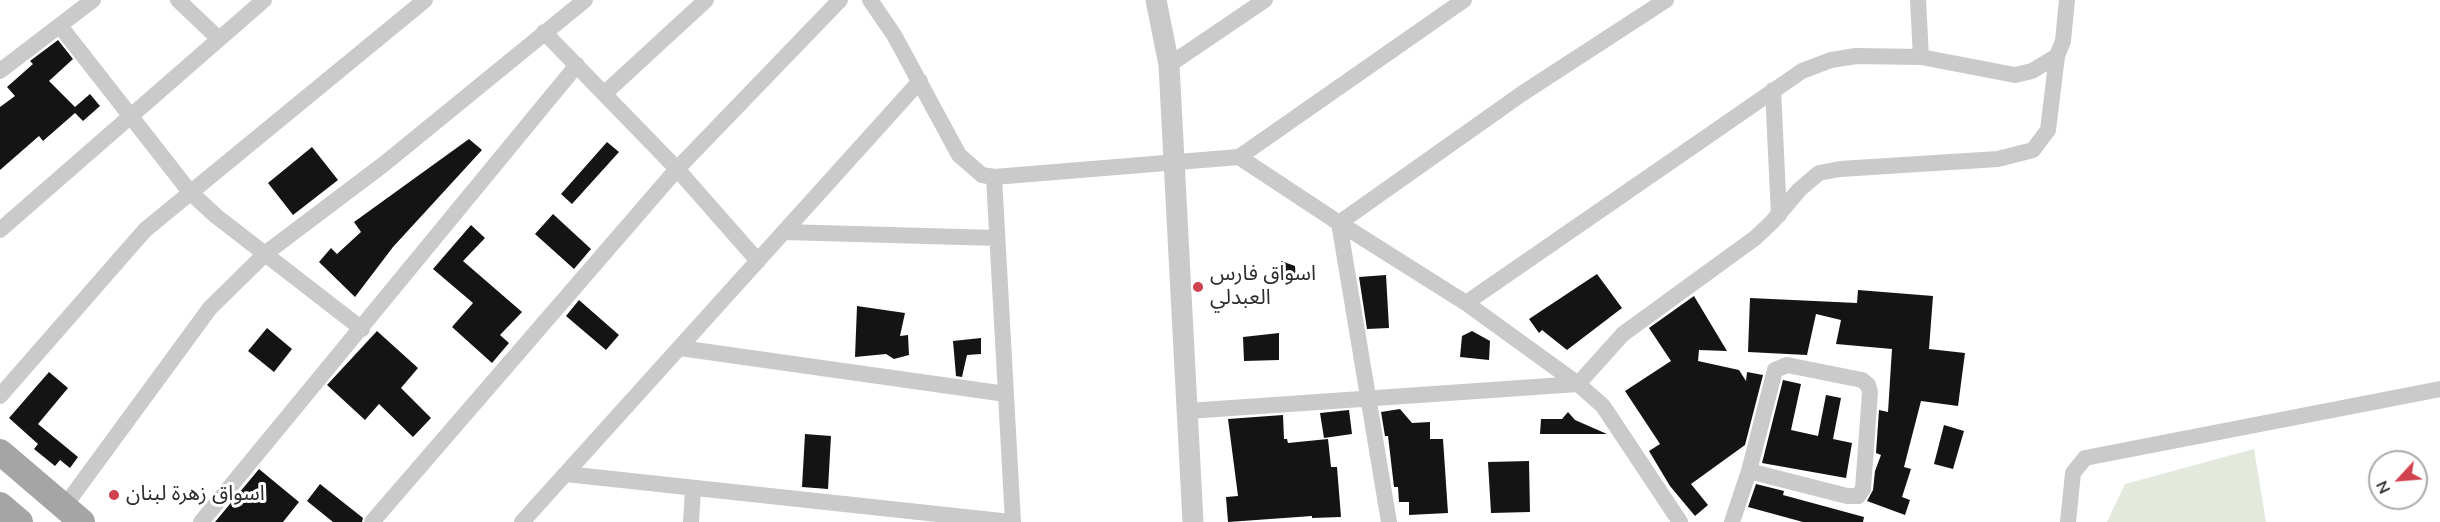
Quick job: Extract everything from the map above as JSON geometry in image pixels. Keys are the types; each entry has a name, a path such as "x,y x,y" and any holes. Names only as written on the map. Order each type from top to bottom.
{"main road":[{"path":"0,452 73,514"},
{"path":"0,505 20,522"}],"street":[{"path":"0,71 93,0"},
{"path":"178,0 219,39"},
{"path":"0,230 264,0"},
{"path":"0,396 145,230 425,0"},
{"path":"73,514 210,308 266,253 384,164 585,0"},
{"path":"605,93 706,0"},
{"path":"372,522 677,169 840,0"},
{"path":"870,0 894,35 959,155 982,175 994,177 1239,157 1464,0"},
{"path":"1156,0 1169,65 1193,522"},
{"path":"1169,65 1265,0"},
{"path":"1339,223 1523,93 1666,0"},
{"path":"1918,0 1921,57"},
{"path":"1188,411 1578,384 1635,324 1755,238 1811,179 1828,171 1998,159 2033,150 2048,130 2057,56 2063,41 2067,0"},
{"path":"60,26 190,192 216,216 362,329"},
{"path":"544,32 677,169 758,261"},
{"path":"1466,303 1802,71 1831,60 1856,56 1921,57 2015,75 2032,71 2057,56"},
{"path":"201,522 577,65"},
{"path":"522,522 920,81"},
{"path":"1773,90 1779,214"},
{"path":"1239,157 1466,303 1578,384 1603,406 1680,522"},
{"path":"566,474 1012,522 994,177"},
{"path":"1339,223 1389,522"},
{"path":"784,232 997,238"},
{"path":"680,348 1006,394"},
{"path":"1732,522 1749,471 1774,374 1778,367 1787,365 1862,380 1868,385 1870,392 1863,489 1858,496 1847,496 1749,471"},
{"path":"2068,522 2073,473 2085,458 2440,389"},
{"path":"691,522 693,488"}],"shaded area":[{"path":"2254,449 2266,522 2107,522 2125,484"}],"building":[{"path":"58,40 73,59 49,81 75,107 90,94 100,106 83,121 75,113 43,141 39,136 0,170 0,107 15,96 7,87 33,64 30,61"},
{"path":"469,139 482,150 393,247 355,297 319,262 331,248 337,254 361,232 354,222"},
{"path":"607,142 619,152 572,204 561,194"},
{"path":"312,147 338,180 293,215 268,183"},
{"path":"553,214 591,249 574,269 535,234"},
{"path":"471,225 485,238 463,261 522,312 500,335 509,343 492,363 452,327 473,303 433,269"},
{"path":"1281,261 1295,266 1296,281 1280,282"},
{"path":"1597,274 1622,308 1567,350 1542,330 1539,333 1529,319"},
{"path":"1386,275 1389,328 1367,329 1359,277"},
{"path":"1858,290 1933,296 1929,349 1965,353 1958,406 1921,401 1904,467 1911,469 1902,497 1910,500 1905,515 1867,501 1873,490 1875,471 1881,455 1876,453 1879,410 1888,412 1892,349 1836,344 1841,320 1816,314 1807,355 1748,352 1750,298 1857,303"},
{"path":"1694,296 1727,351 1699,350 1698,361 1739,370 1746,381 1747,372 1763,375 1745,445 1691,484 1708,505 1695,516 1670,486 1649,451 1660,444 1625,391 1671,361 1649,328"},
{"path":"579,300 619,335 606,350 566,316"},
{"path":"857,306 905,313 900,336 908,335 909,355 894,359 886,354 855,357"},
{"path":"267,328 292,349 274,372 248,351"},
{"path":"377,331 418,368 401,388 431,418 413,437 379,404 365,420 327,385"},
{"path":"1472,331 1490,341 1489,360 1460,357 1462,336"},
{"path":"1279,333 1279,360 1244,361 1243,337"},
{"path":"981,338 981,354 967,355 962,377 956,376 953,341"},
{"path":"49,372 68,388 38,424 78,457 70,468 60,460 55,466 34,449 38,444 9,418"},
{"path":"1783,380 1801,384 1791,430 1818,436 1826,395 1841,398 1833,439 1852,443 1846,478 1762,463"},
{"path":"1400,409 1412,423 1430,422 1430,439 1443,439 1448,513 1409,515 1409,502 1399,502 1398,487 1394,487 1388,436 1385,436 1381,412"},
{"path":"1349,410 1352,434 1324,438 1320,413"},
{"path":"1568,412 1575,420 1607,434 1540,434 1541,419 1562,419"},
{"path":"1283,415 1284,439 1287,439 1288,443 1328,439 1331,467 1337,467 1341,517 1312,518 1312,516 1228,522 1226,497 1238,496 1228,419"},
{"path":"1944,425 1964,431 1953,469 1934,464"},
{"path":"805,434 831,436 828,489 802,487"},
{"path":"1529,461 1530,512 1491,513 1488,462"},
{"path":"259,469 299,502 283,522 215,522"},
{"path":"320,484 363,518 362,522 333,522 307,501"},
{"path":"1756,484 1784,491 1783,495 1864,517 1863,522 1803,522 1748,507"}],"place":[{"name":"اسواق فارس العبدلي","path":"1198,287"},
{"name":"اسواق زهرة لبنان","path":"114,495"}]}
